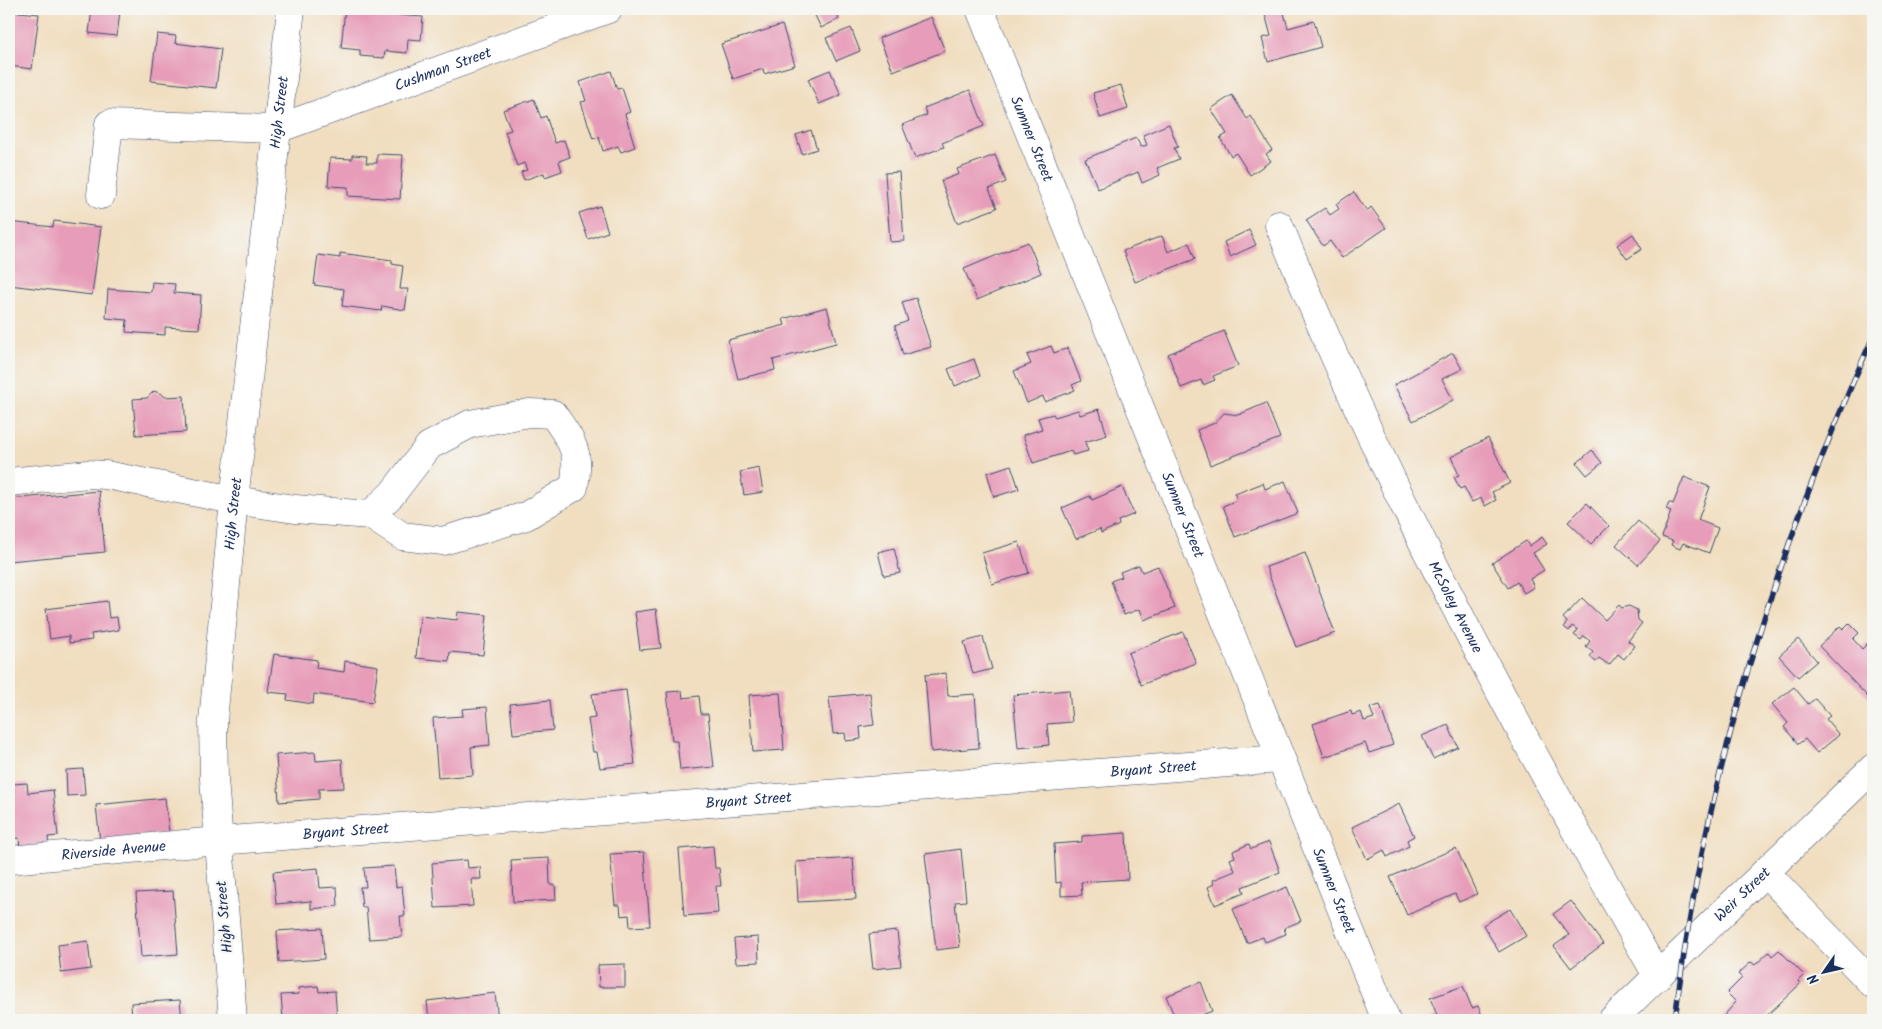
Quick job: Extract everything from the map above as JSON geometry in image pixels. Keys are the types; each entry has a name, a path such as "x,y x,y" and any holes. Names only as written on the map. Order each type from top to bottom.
{"street":[{"name":"High Street","path":"233,1020 218,842 213,759 213,721 234,500 291,9"},
{"name":"Cushman Street","path":"277,129 608,9"},
{"name":"Sumner Street","path":"980,9 1386,1020"},
{"path":"101,195 109,124 277,129"},
{"name":"McSoley Avenue","path":"1279,225 1327,342 1435,566 1568,818 1658,977"},
{"path":"9,482 88,474 106,475 234,500 370,515 402,536 443,541 526,516 574,487 578,468 574,443 553,414 529,413 470,424 430,446 392,494 370,515"},
{"name":"Bryant Street","path":"218,842 1280,759"},
{"name":"Weir Street","path":"1612,1020 1873,768"},
{"name":"Riverside Avenue","path":"9,860 218,842"},
{"path":"1766,872 1873,984"}],"building":[{"path":"92,9 120,11 117,36 89,33"},
{"path":"345,9 364,11 364,9 399,9 398,15 423,17 421,40 408,39 407,53 385,51 384,58 360,56 360,50 341,48"},
{"path":"812,9 835,9 839,19 821,28"},
{"path":"1283,9 1288,28 1314,21 1321,47 1268,62 1262,38 1271,36 1264,10"},
{"path":"9,11 39,14 32,69 9,66"},
{"path":"931,17 945,51 893,71 879,38"},
{"path":"782,25 795,65 764,74 763,69 733,79 721,44"},
{"path":"851,28 860,51 836,61 826,38"},
{"path":"157,34 176,36 175,43 221,49 216,88 151,81"},
{"path":"830,70 841,95 819,104 808,79"},
{"path":"611,71 617,89 622,88 630,112 625,114 635,147 621,152 618,146 603,151 599,137 593,139 581,102 586,101 580,82"},
{"path":"1121,85 1128,109 1100,118 1093,93"},
{"path":"970,90 984,126 942,143 944,147 915,158 902,125 927,115 924,108"},
{"path":"1232,95 1247,119 1251,116 1272,150 1266,154 1271,161 1250,175 1236,153 1231,156 1220,138 1227,134 1211,109"},
{"path":"534,99 541,118 546,116 555,143 564,140 570,157 559,161 562,171 545,177 544,173 524,180 521,172 527,170 524,163 517,166 505,132 511,130 503,110"},
{"path":"1169,124 1178,147 1174,148 1179,159 1157,168 1160,175 1142,183 1138,172 1098,189 1085,159 1136,138 1141,147 1147,145 1143,135"},
{"path":"811,130 817,149 802,154 796,135"},
{"path":"377,154 403,155 400,199 348,196 348,187 328,186 330,158 352,159 352,155 367,156 366,163 377,163"},
{"path":"995,155 1006,182 989,189 997,208 957,223 941,181 959,174 957,169"},
{"path":"899,172 904,241 890,242 885,173"},
{"path":"1354,192 1367,211 1371,207 1386,228 1342,258 1330,241 1323,246 1306,220 1325,208 1330,215 1339,209 1336,204"},
{"path":"600,206 608,232 588,239 579,213"},
{"path":"54,221 101,227 92,295 9,285 9,222 53,227"},
{"path":"1249,230 1256,245 1230,257 1224,242"},
{"path":"1633,234 1642,249 1627,259 1617,245"},
{"path":"1162,236 1168,252 1189,243 1195,259 1135,282 1123,251"},
{"path":"1028,242 1041,273 977,300 964,269"},
{"path":"340,253 392,260 392,264 403,266 400,289 408,289 405,310 382,306 381,311 342,306 344,289 314,285 318,255 340,258"},
{"path":"152,282 175,284 174,293 201,295 199,329 165,327 165,335 126,332 127,320 106,318 108,289 151,292"},
{"path":"916,298 931,347 903,355 895,326 908,321 902,302"},
{"path":"827,307 836,343 773,360 775,370 738,379 728,340 785,325 783,319"},
{"path":"1224,331 1238,366 1213,376 1215,380 1203,385 1201,380 1181,388 1168,354"},
{"path":"1051,346 1054,353 1068,348 1081,381 1072,385 1075,390 1045,402 1043,396 1027,403 1014,371 1031,364 1027,355"},
{"path":"1453,353 1462,369 1442,379 1453,400 1413,421 1394,385"},
{"path":"974,359 980,376 955,386 948,369"},
{"path":"154,391 165,397 184,396 186,432 136,435 133,399 147,398"},
{"path":"1266,403 1280,438 1210,465 1197,430 1215,423 1224,413 1238,415"},
{"path":"1099,409 1107,435 1085,442 1088,451 1073,455 1071,451 1033,463 1023,435 1042,429 1038,418 1053,414 1055,417 1078,410 1080,415"},
{"path":"1488,438 1510,483 1492,492 1496,500 1485,506 1481,498 1472,502 1464,487 1460,489 1454,477 1459,475 1451,457"},
{"path":"1592,450 1602,463 1587,475 1577,463"},
{"path":"1011,465 1019,489 994,497 987,473"},
{"path":"759,468 763,492 744,495 740,472"},
{"path":"1684,477 1710,487 1698,520 1718,528 1709,553 1683,543 1680,549 1671,545 1673,541 1662,537 1671,511 1666,509 1669,502 1673,504"},
{"path":"1285,481 1298,513 1235,537 1223,506 1237,500 1235,494 1263,483 1265,489"},
{"path":"1122,487 1134,514 1118,521 1119,525 1101,533 1100,529 1076,539 1062,508 1090,496 1092,500"},
{"path":"99,491 105,552 9,561 9,499"},
{"path":"1587,503 1609,526 1591,544 1568,522"},
{"path":"1638,521 1660,541 1638,565 1616,545"},
{"path":"1542,537 1547,544 1533,553 1544,570 1530,579 1534,587 1524,593 1517,582 1508,588 1492,563 1526,541 1529,546"},
{"path":"1019,542 1029,573 992,584 982,553"},
{"path":"894,548 900,573 884,576 878,552"},
{"path":"1305,553 1335,633 1296,647 1266,567"},
{"path":"1139,565 1142,572 1158,566 1175,608 1144,620 1140,609 1124,615 1111,581 1122,577 1120,572"},
{"path":"1582,598 1605,620 1619,605 1622,608 1629,606 1637,610 1638,620 1642,623 1628,641 1635,646 1624,659 1618,654 1609,665 1599,658 1596,662 1590,657 1593,652 1586,647 1590,641 1584,636 1581,640 1574,635 1578,630 1572,626 1569,631 1564,627 1567,622 1563,618"},
{"path":"107,601 109,618 117,617 119,630 91,634 92,640 69,643 69,636 50,639 46,609"},
{"path":"656,609 661,648 640,650 635,612"},
{"path":"458,612 487,615 483,655 450,652 449,661 416,658 420,616 457,620"},
{"path":"1849,623 1859,633 1853,639 1862,649 1868,643 1873,648 1873,692 1868,697 1819,646 1840,626 1843,629"},
{"path":"1183,632 1196,663 1141,685 1128,653"},
{"path":"983,637 992,669 973,674 964,642"},
{"path":"1798,639 1817,661 1798,677 1779,656"},
{"path":"274,654 317,660 316,668 344,672 345,661 378,666 373,702 314,694 313,704 287,700 288,694 268,692"},
{"path":"946,673 948,696 975,694 979,748 931,752 925,675"},
{"path":"1794,687 1808,704 1815,699 1830,716 1826,719 1839,735 1817,753 1805,739 1798,744 1784,727 1788,723 1772,704"},
{"path":"626,690 635,764 600,768 597,752 593,752 588,719 595,718 592,694"},
{"path":"1069,690 1072,722 1047,724 1049,745 1018,748 1013,695"},
{"path":"682,691 683,698 699,696 701,714 708,714 714,767 680,770 677,741 672,741 667,692"},
{"path":"780,693 784,750 753,752 749,695"},
{"path":"870,693 874,725 860,727 861,739 846,741 845,733 833,734 829,697"},
{"path":"550,700 553,730 513,734 510,704"},
{"path":"1380,705 1393,745 1369,753 1365,743 1324,757 1313,724 1351,711 1352,715 1361,712 1364,721 1374,718 1370,708"},
{"path":"487,707 490,745 471,747 473,775 438,778 433,718 463,716 462,709"},
{"path":"1448,725 1458,747 1433,759 1422,736"},
{"path":"315,752 316,761 342,759 344,788 319,789 319,799 279,802 276,755"},
{"path":"83,769 85,795 67,796 66,770"},
{"path":"27,783 28,793 53,790 58,836 48,837 49,846 20,849 19,838 9,839 9,801 15,800 13,784"},
{"path":"165,798 169,833 100,842 96,805"},
{"path":"1399,804 1414,836 1407,840 1409,846 1387,857 1384,850 1367,859 1352,827"},
{"path":"1126,833 1128,879 1081,882 1082,895 1061,896 1061,882 1056,883 1054,844 1082,842 1082,836"},
{"path":"1269,842 1280,872 1242,887 1244,893 1215,905 1208,887 1214,884 1213,880 1235,871 1230,859 1235,857 1233,851 1249,844 1251,849"},
{"path":"713,846 715,868 719,868 721,886 716,886 718,913 684,916 679,849"},
{"path":"1456,848 1477,894 1459,902 1455,894 1407,915 1390,877"},
{"path":"961,849 966,901 955,902 960,947 936,950 925,854"},
{"path":"644,852 650,926 630,927 629,915 621,916 620,905 615,905 610,854"},
{"path":"549,858 550,885 555,885 556,900 513,902 511,860"},
{"path":"853,858 856,899 798,902 796,862"},
{"path":"467,860 468,868 480,867 481,879 471,879 473,906 435,908 432,863"},
{"path":"394,866 396,887 402,886 405,916 400,916 402,937 369,939 366,907 362,907 360,887 366,887 364,868"},
{"path":"318,868 320,888 337,887 338,906 311,909 311,901 276,904 273,872"},
{"path":"1287,887 1301,921 1284,928 1286,934 1265,942 1263,937 1247,943 1233,909"},
{"path":"173,891 178,954 141,957 136,893"},
{"path":"1571,901 1603,944 1571,968 1554,946 1569,935 1553,914"},
{"path":"1510,909 1526,936 1499,952 1483,925"},
{"path":"322,928 324,959 279,962 277,931"},
{"path":"897,931 901,966 873,969 869,934"},
{"path":"758,937 759,962 736,963 734,939"},
{"path":"88,941 91,969 61,973 58,945"},
{"path":"1779,950 1804,975 1798,981 1800,984 1762,1020 1720,1020 1736,1002 1727,993 1742,978 1738,974 1751,962 1755,965 1769,952 1772,956"},
{"path":"625,964 625,987 599,987 598,965"},
{"path":"1201,982 1212,1011 1190,1020 1176,1020 1166,996"},
{"path":"318,986 319,992 335,991 337,1020 283,1020 281,995 299,994 298,988"},
{"path":"1463,986 1472,1008 1478,1006 1484,1020 1433,1020 1432,1017 1437,1015 1430,998"},
{"path":"495,993 498,1020 429,1020 427,1001"},
{"path":"180,1000 182,1020 132,1020 131,1003"}],"railway":[{"path":"1675,1020 1704,844 1724,757 1748,671 1775,586 1805,502 1873,337"}]}
